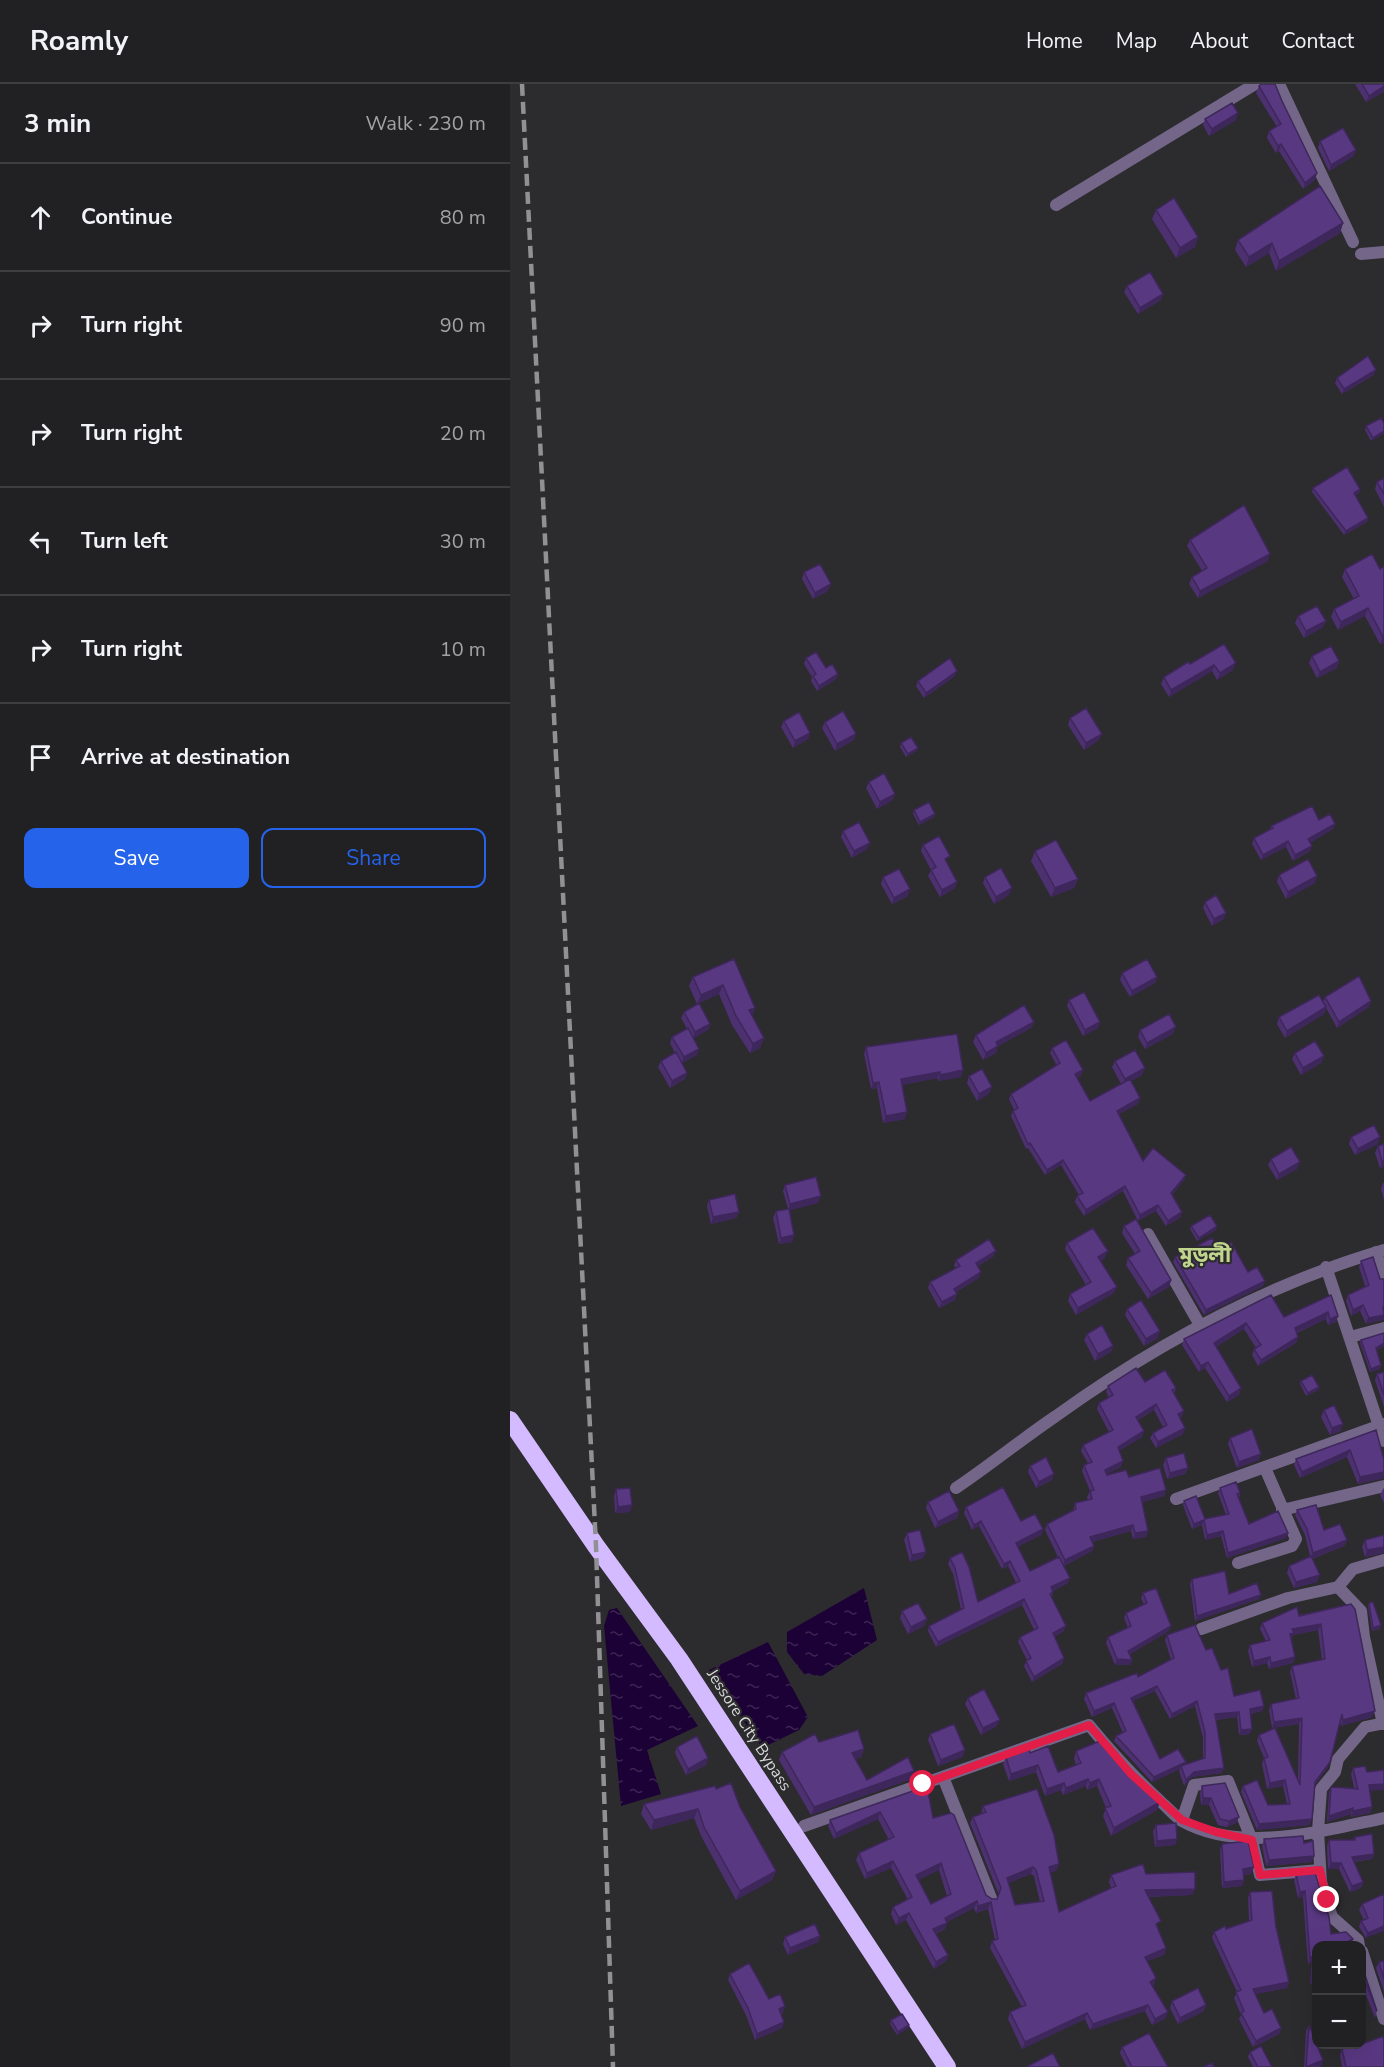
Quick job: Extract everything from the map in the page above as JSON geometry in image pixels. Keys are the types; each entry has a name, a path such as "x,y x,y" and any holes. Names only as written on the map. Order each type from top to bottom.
{"highway":[{"name":"Jessore City Bypass","path":"510,1420 596,1546 686,1669 947,2067"}],"street":[{"path":"1056,205 1255,84"},
{"path":"1279,84 1353,242"},
{"path":"1361,254 1384,252"},
{"path":"1148,1234 1200,1325"},
{"path":"956,1488 1085,1396 1200,1325 1326,1267 1380,1251 1384,1279"},
{"path":"1326,1267 1381,1426 1384,1441"},
{"path":"1350,1337 1384,1328"},
{"path":"1176,1499 1381,1426"},
{"path":"1238,1563 1292,1546 1296,1539 1265,1468"},
{"path":"1282,1510 1384,1486"},
{"path":"1201,1629 1288,1598 1338,1587 1353,1569 1384,1560"},
{"path":"1338,1587 1361,1611 1364,1637 1384,1724 1365,1727 1338,1759 1335,1772 1321,1789 1318,1831 1320,1870 1332,1917 1358,1941"},
{"path":"804,1826 1089,1725 1131,1774 1182,1820 1216,1832 1252,1840 1318,1831 1384,1818"},
{"path":"943,1777 991,1898"},
{"path":"1182,1820 1194,1785 1228,1782 1252,1840 1260,1875 1320,1870"},
{"path":"1366,1964 1384,2019"}],"water":[{"path":"864,1588 877,1640 822,1676 804,1674 787,1652 787,1632"},
{"path":"617,1608 698,1726 647,1750 661,1794 621,1806 604,1626 609,1610"},
{"path":"768,1642 808,1717 799,1730 762,1748 709,1670"}],"building":[{"path":"1275,84 1317,173 1305,183 1281,144 1278,146 1269,131 1281,124 1259,86"},
{"path":"1362,84 1384,84 1384,86 1369,96"},
{"path":"1232,103 1238,113 1212,129 1205,119"},
{"path":"1343,128 1356,150 1331,165 1320,141"},
{"path":"1320,186 1343,223 1279,261 1272,243 1249,257 1238,240"},
{"path":"1174,198 1198,237 1180,248 1156,210"},
{"path":"1150,272 1163,294 1140,308 1127,286"},
{"path":"1368,356 1376,370 1344,389 1337,378"},
{"path":"1381,418 1384,431 1373,438 1366,426"},
{"path":"1347,467 1360,489 1354,493 1368,518 1346,531 1313,488"},
{"path":"1384,478 1384,494 1377,482"},
{"path":"1244,505 1270,554 1200,591 1192,577 1207,568 1190,540"},
{"path":"1372,554 1380,569 1384,566 1383,637 1368,608 1341,622 1334,609 1359,596 1345,569"},
{"path":"820,564 831,584 815,593 804,572"},
{"path":"1317,606 1326,621 1306,631 1298,616"},
{"path":"1224,644 1236,663 1220,673 1214,665 1171,690 1164,677"},
{"path":"1331,646 1339,661 1320,672 1312,656"},
{"path":"816,652 826,668 832,664 838,674 819,686 813,676 816,674 806,658"},
{"path":"950,658 957,671 926,693 918,681"},
{"path":"1086,708 1102,734 1086,743 1070,718"},
{"path":"843,711 856,734 837,744 825,722"},
{"path":"799,712 810,733 795,741 784,721"},
{"path":"911,737 918,748 908,754 901,743"},
{"path":"884,773 895,794 880,802 869,782"},
{"path":"929,802 935,814 920,822 914,810"},
{"path":"1312,806 1319,820 1330,814 1335,824 1308,839 1312,846 1295,855 1288,841 1263,855 1254,838 1273,828 1271,826"},
{"path":"859,822 870,843 854,851 843,831"},
{"path":"939,836 950,856 945,859 957,882 942,890 931,870 936,867 923,845"},
{"path":"1056,840 1078,879 1055,888 1035,851"},
{"path":"1308,859 1317,876 1288,892 1279,875"},
{"path":"1001,868 1012,888 996,897 985,877"},
{"path":"899,869 910,889 894,898 883,877"},
{"path":"1216,895 1226,913 1214,919 1205,902"},
{"path":"734,959 755,1008 749,1010 764,1038 753,1044 736,1016 723,985 701,995 693,977"},
{"path":"1147,959 1157,977 1132,991 1122,973"},
{"path":"1359,976 1371,1001 1339,1022 1325,997"},
{"path":"1084,992 1100,1022 1085,1030 1069,1000"},
{"path":"1319,995 1326,1007 1287,1031 1279,1017"},
{"path":"699,1003 710,1024 695,1032 684,1012"},
{"path":"1024,1005 1034,1022 996,1042 998,1046 986,1053 976,1035"},
{"path":"1169,1014 1176,1027 1147,1043 1140,1030"},
{"path":"688,1028 699,1049 684,1057 672,1037"},
{"path":"957,1034 963,1070 901,1079 907,1112 886,1116 879,1082 873,1083 866,1047"},
{"path":"1066,1040 1083,1070 1075,1074 1090,1101 1130,1079 1140,1098 1117,1111 1143,1161 1153,1148 1186,1175 1171,1193 1182,1212 1168,1221 1158,1205 1140,1215 1125,1186 1086,1210 1077,1196 1083,1193 1063,1160 1047,1170 1030,1143 1028,1144 1013,1111 1018,1108 1011,1094 1060,1063 1052,1048"},
{"path":"1315,1041 1324,1056 1303,1068 1295,1053"},
{"path":"1135,1050 1145,1068 1125,1079 1115,1061"},
{"path":"676,1052 687,1073 672,1081 661,1061"},
{"path":"982,1069 992,1087 979,1094 969,1076"},
{"path":"1374,1125 1380,1137 1358,1149 1351,1137"},
{"path":"1384,1144 1384,1161 1382,1162 1378,1146"},
{"path":"1291,1147 1300,1162 1279,1174 1271,1159"},
{"path":"816,1177 821,1196 790,1204 785,1185"},
{"path":"735,1194 739,1212 713,1217 709,1200"},
{"path":"789,1209 794,1235 781,1238 776,1211"},
{"path":"1210,1215 1217,1226 1199,1238 1191,1226"},
{"path":"1136,1219 1171,1280 1151,1293 1128,1258 1140,1251 1124,1226"},
{"path":"1093,1228 1108,1251 1098,1257 1117,1287 1078,1308 1070,1294 1091,1282 1067,1243"},
{"path":"1212,1238 1219,1249 1231,1242 1248,1272 1257,1267 1265,1281 1206,1310 1175,1257"},
{"path":"989,1239 996,1251 976,1263 981,1272 954,1289 957,1294 942,1302 930,1282 960,1266 956,1260"},
{"path":"1373,1257 1380,1279 1384,1279 1384,1315 1369,1318 1363,1305 1353,1310 1348,1295 1369,1285 1361,1261"},
{"path":"1271,1295 1284,1317 1331,1295 1338,1316 1330,1319 1328,1312 1295,1328 1298,1337 1261,1360 1254,1349 1261,1345 1246,1323 1214,1343 1241,1388 1229,1396 1208,1362 1201,1366 1184,1339"},
{"path":"1141,1300 1160,1331 1146,1339 1127,1309"},
{"path":"1102,1325 1113,1346 1098,1354 1087,1334"},
{"path":"1384,1333 1384,1343 1376,1348 1381,1365 1371,1369 1361,1340"},
{"path":"1136,1368 1145,1382 1165,1370 1176,1388 1172,1390 1184,1411 1178,1414 1185,1428 1158,1442 1153,1433 1167,1425 1156,1404 1136,1417 1144,1431 1118,1447 1123,1461 1105,1470 1107,1475 1126,1470 1129,1477 1160,1468 1166,1490 1141,1497 1148,1531 1135,1533 1133,1525 1090,1537 1094,1546 1065,1560 1047,1524 1076,1509 1075,1503 1092,1499 1090,1491 1094,1490 1084,1465 1092,1462 1083,1445 1113,1430 1099,1403 1113,1395 1108,1386"},
{"path":"1384,1372 1384,1395 1377,1374"},
{"path":"1312,1375 1319,1387 1308,1393 1301,1381"},
{"path":"1334,1405 1343,1424 1332,1428 1324,1410"},
{"path":"1252,1429 1261,1454 1239,1462 1230,1438"},
{"path":"1376,1430 1384,1460 1384,1472 1360,1477 1350,1450 1302,1472 1296,1459"},
{"path":"1184,1453 1188,1468 1170,1473 1166,1458"},
{"path":"1046,1457 1054,1474 1039,1482 1030,1466"},
{"path":"1236,1482 1240,1493 1237,1494 1249,1524 1278,1511 1288,1533 1228,1553 1223,1531 1207,1535 1204,1520 1194,1524 1184,1501 1196,1496 1205,1519 1229,1514 1220,1488"},
{"path":"1003,1487 1021,1521 1035,1514 1043,1529 1016,1543 1030,1571 1059,1557 1070,1578 1051,1587 1053,1592 1050,1594 1066,1626 1053,1633 1064,1658 1034,1677 1026,1661 1031,1658 1020,1637 1038,1628 1024,1599 938,1642 929,1626 964,1608 955,1568 950,1558 962,1552 969,1567 978,1602 1020,1581 1010,1561 1004,1564 981,1521 974,1525 966,1507"},
{"path":"630,1488 632,1505 618,1507 616,1489"},
{"path":"949,1491 959,1511 938,1522 928,1502"},
{"path":"1316,1505 1324,1530 1340,1524 1347,1540 1313,1553 1307,1529 1297,1510"},
{"path":"920,1530 926,1552 912,1555 907,1533"},
{"path":"1384,1535 1384,1547 1367,1550 1365,1540"},
{"path":"1311,1556 1320,1575 1296,1582 1289,1566"},
{"path":"1225,1571 1229,1594 1257,1583 1261,1595 1197,1616 1192,1579"},
{"path":"1156,1588 1171,1626 1128,1651 1132,1660 1117,1659 1108,1637 1131,1626 1126,1613 1147,1603 1143,1593"},
{"path":"1373,1602 1381,1625 1373,1628 1369,1603"},
{"path":"918,1603 927,1619 911,1627 902,1611"},
{"path":"1351,1604 1355,1609 1375,1711 1343,1720 1342,1714 1330,1762 1315,1782 1312,1819 1259,1824 1243,1786 1257,1780 1268,1805 1290,1804 1285,1780 1270,1783 1264,1758 1268,1757 1259,1735 1275,1728 1300,1785 1302,1718 1274,1722 1271,1704 1299,1698 1292,1666 1325,1659 1321,1624 1292,1629 1294,1633 1290,1634 1295,1657 1271,1663 1270,1657 1254,1661 1250,1645 1270,1640 1262,1623 1297,1607 1299,1616"},
{"path":"1195,1625 1206,1650 1212,1648 1221,1670 1228,1668 1234,1696 1260,1690 1264,1706 1250,1709 1252,1729 1241,1730 1239,1712 1215,1714 1224,1768 1194,1772 1186,1780 1181,1766 1205,1758 1205,1732 1197,1701 1172,1714 1157,1686 1131,1698 1160,1759 1178,1749 1186,1762 1154,1777 1116,1736 1126,1731 1114,1703 1094,1711 1086,1693 1137,1673 1138,1677 1174,1658 1167,1635"},
{"path":"984,1689 1000,1720 983,1728 968,1698"},
{"path":"954,1724 965,1750 941,1760 930,1734"},
{"path":"858,1730 864,1749 852,1753 867,1780 908,1757 914,1771 814,1807 782,1752 815,1734 819,1742"},
{"path":"697,1736 708,1758 688,1769 677,1747"},
{"path":"1100,1741 1160,1802 1114,1828 1105,1808 1111,1806 1099,1779 1090,1783 1088,1779 1066,1788 1064,1783 1047,1789 1038,1765 1011,1774 1006,1757 1029,1749 1030,1753 1048,1746 1058,1772 1081,1763 1076,1751"},
{"path":"1365,1766 1367,1772 1384,1770 1384,1784 1369,1785 1372,1807 1353,1811 1353,1808 1329,1816 1331,1787 1358,1789 1353,1768"},
{"path":"731,1783 740,1807 776,1871 740,1891 704,1827 698,1809 654,1820 644,1804 715,1786 716,1789"},
{"path":"1225,1783 1239,1817 1229,1821 1220,1819 1211,1798 1203,1798 1202,1786"},
{"path":"927,1786 933,1818 951,1813 954,1815 986,1895 997,1899 1001,1888 973,1817 986,1812 983,1806 1037,1789 1054,1835 1059,1864 1049,1867 1059,1912 1116,1886 1111,1875 1143,1864 1146,1874 1195,1872 1195,1889 1145,1890 1161,1921 1156,1924 1166,1948 1145,1957 1156,1978 1150,1982 1168,2012 1155,2019 1148,2005 1093,2024 1087,2013 1025,2042 1010,2012 1026,2005 992,1941 998,1939 991,1902 978,1906 977,1901 945,1918 947,1923 933,1929 948,1955 936,1962 909,1913 899,1918 893,1907 912,1897 893,1861 867,1873 859,1853 894,1837 880,1812 836,1833 830,1820","holes":["941,1863 951,1894 931,1904 916,1875","1033,1867 1036,1870 1044,1901 1015,1905 1007,1878"]},
{"path":"1176,1823 1177,1839 1157,1841 1156,1825"},
{"path":"1372,1834 1374,1854 1352,1857 1363,1882 1352,1886 1341,1863 1331,1863 1329,1840 1355,1840 1355,1837"},
{"path":"1303,1836 1304,1843 1313,1841 1314,1856 1269,1860 1264,1839"},
{"path":"1248,1841 1254,1867 1243,1869 1244,1880 1224,1882 1222,1844"},
{"path":"1315,1873 1329,1917 1331,1934 1346,1932 1353,1939 1312,1941 1312,1957 1310,1958 1305,1891 1300,1892 1296,1874"},
{"path":"1272,1891 1276,1927 1289,1982 1253,1989 1264,2013 1272,2009 1281,2028 1256,2041 1241,2013 1244,2011 1236,1992 1241,1990 1214,1932 1225,1926 1226,1929 1252,1920 1250,1892"},
{"path":"1384,1894 1384,1926 1368,1933 1361,1921 1368,1918 1362,1904"},
{"path":"815,1924 820,1936 790,1948 785,1937"},
{"path":"1384,1961 1384,1979 1379,1962"},
{"path":"749,1963 769,1999 780,1994 785,2006 779,2009 784,2022 757,2034 748,2008 730,1974"},
{"path":"1366,1978 1377,2011 1366,1984"},
{"path":"1198,1988 1206,2005 1180,2018 1172,2001"},
{"path":"902,2014 909,2025 898,2032 891,2020"},
{"path":"1309,2025 1312,2032 1312,2049 1319,2049 1323,2060 1306,2067"},
{"path":"1149,2033 1168,2067 1132,2067 1122,2047"},
{"path":"1384,2036 1384,2067 1346,2067 1342,2049 1366,2049 1366,2043"},
{"path":"1261,2046 1272,2067 1258,2067 1250,2052"},
{"path":"1053,2053 1060,2067 1028,2066"}],"railway":[{"path":"522,84 596,1546 613,2067"}],"district":[{"name":"মুড়লী","path":"1205,1255"}],"route":[{"path":"923,1784 1089,1725 1131,1774 1182,1820 1216,1832 1252,1840 1260,1875 1320,1870 1327,1900"}]}
